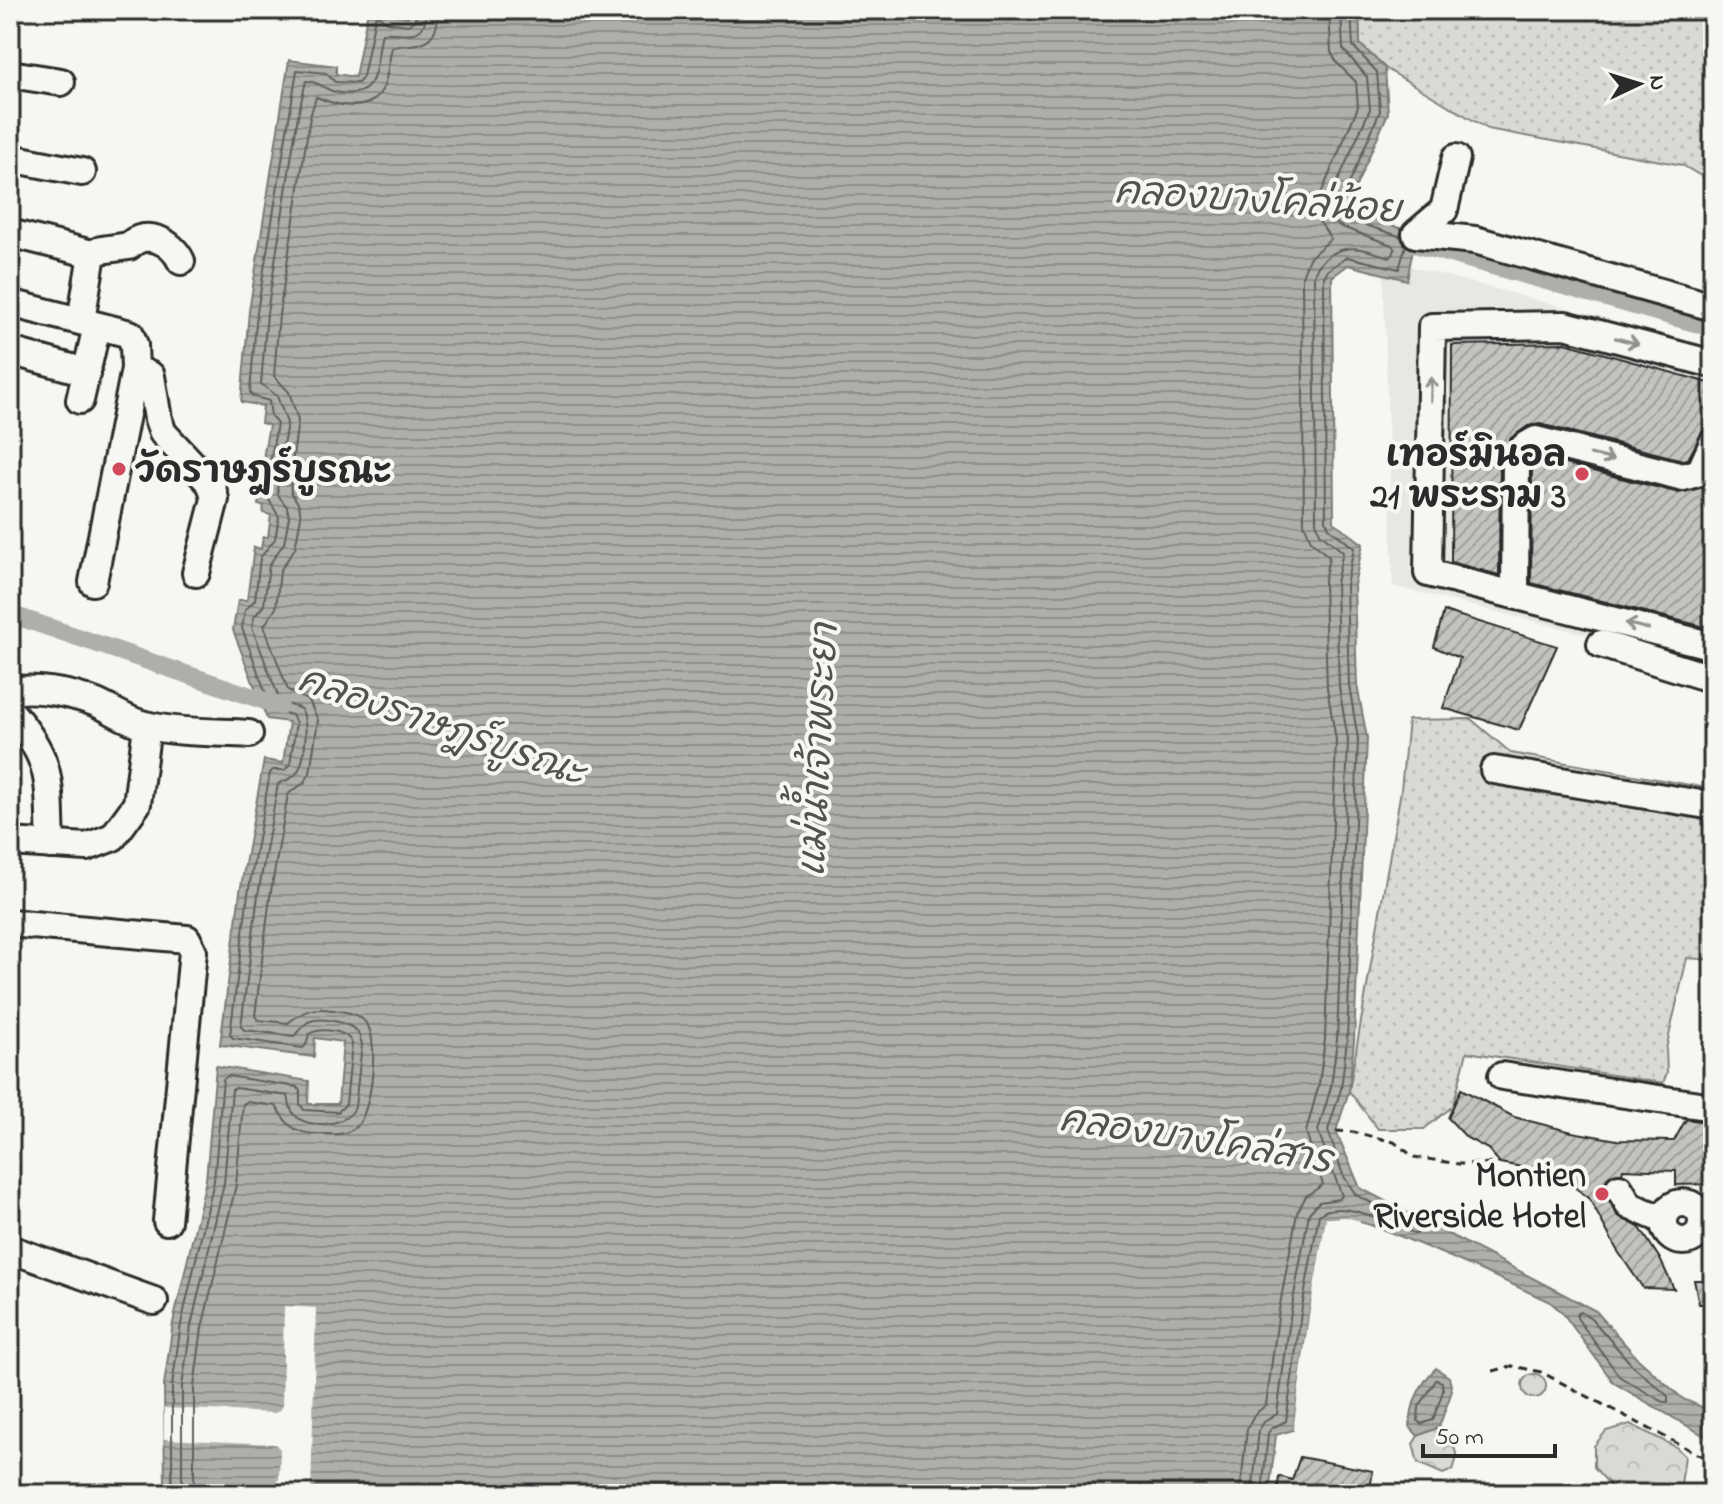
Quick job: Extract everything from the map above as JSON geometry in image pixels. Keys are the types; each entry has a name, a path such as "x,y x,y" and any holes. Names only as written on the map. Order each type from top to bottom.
{"lane":[{"path":"10,74 61,82"},
{"path":"10,158 82,172"},
{"path":"1456,158 1444,210 1416,234 1475,240 1713,307"},
{"path":"10,233 92,254 101,250 122,249 143,237 163,241 175,250 181,261"},
{"path":"80,400 86,372 92,254"},
{"path":"10,303 130,334 134,345 135,369 93,582"},
{"path":"1713,364 1565,325 1432,327 1428,573 1713,646"},
{"path":"10,351 86,372"},
{"path":"135,369 151,376 163,433 211,484 215,499 196,573"},
{"path":"1515,595 1516,458 1524,447 1536,440 1683,477 1700,472 1713,443"},
{"path":"1601,644 1713,679"},
{"path":"10,692 20,688 69,695 95,702 127,720 147,726 249,734"},
{"path":"10,711 31,735 44,759 49,776 51,845"},
{"path":"10,842 87,847 113,837 137,804 147,726"},
{"path":"1494,770 1713,806"},
{"path":"10,923 187,939 193,951 167,1221"},
{"path":"1502,1076 1713,1107"},
{"path":"1619,1188 1630,1206 1664,1220 1666,1212 1675,1204 1683,1202 1697,1208 1707,1228"},
{"path":"10,1249 154,1301"}],"path":[{"path":"1336,1131 1394,1142 1414,1157 1459,1164 1500,1163"},
{"path":"1493,1371 1513,1366 1541,1372 1713,1462"}],"shaded area":[{"name":"เทอร์มินอล 21 พระราม 3","path":"1383,259 1713,347 1713,666 1393,586"}],"green space":[{"path":"1359,10 1713,10 1713,183 1682,165 1488,129 1385,68 1360,44"},
{"path":"1471,719 1511,753 1713,789 1713,960 1687,958 1666,1049 1667,1073 1663,1083 1467,1052 1453,1106 1424,1129 1378,1129 1349,1091 1401,790 1408,720"},
{"path":"1534,1374 1542,1378 1546,1386 1542,1394 1534,1398 1526,1394 1522,1386 1526,1378"},
{"path":"1630,1424 1676,1447 1685,1456 1681,1485 1673,1494 1611,1494 1609,1484 1594,1467 1594,1446 1606,1431"},
{"path":"1439,1427 1450,1433 1457,1457 1453,1470 1443,1474 1418,1463 1413,1444 1418,1436"}],"water":[{"path":"368,10 388,10 388,14 408,17 409,10 1359,10 1360,44 1385,68 1388,113 1346,209 1416,234 1407,280 1348,265 1332,277 1334,522 1363,544 1354,585 1357,685 1367,738 1354,1041 1349,1091 1336,1131 1360,1188 1596,1311 1638,1359 1683,1399 1713,1412 1713,1441 1614,1383 1562,1312 1550,1302 1378,1228 1348,1219 1327,1218 1309,1315 1293,1430 1276,1435 1269,1494 165,1494 164,1385 173,1323 206,1180 216,1066 309,1081 308,1104 338,1104 343,1042 315,1038 314,1057 220,1045 240,892 264,760 283,763 289,722 267,719 233,630 238,600 247,600 254,547 261,549 263,537 268,537 271,515 263,513 264,506 258,505 261,487 258,486 269,425 261,423 263,406 241,402 249,311 289,60 336,66 336,74 355,77"},
{"path":"1436,1368 1449,1377 1452,1391 1439,1427 1418,1436 1410,1427 1412,1410 1425,1381"}],"pier":[{"path":"1346,1217 1360,1221 1359,1225 1346,1221 1329,1222 1297,1430 1293,1430 1326,1218"},
{"path":"284,1306 316,1308 311,1494 165,1494 164,1484 274,1485 279,1480 280,1449 275,1444 164,1439 164,1408 275,1413 282,1408"}],"building":[{"path":"1565,343 1713,384 1713,427 1703,431 1688,459 1683,460 1540,424 1528,426 1511,438 1500,457 1499,575 1451,562 1452,345"},
{"path":"1538,457 1679,493 1705,487 1713,481 1713,629 1531,583 1532,463"},
{"path":"1444,611 1557,646 1519,730 1443,708 1460,658 1434,647"},
{"name":"Montien Riverside Hotel","path":"1461,1089 1514,1117 1617,1140 1674,1141 1686,1119 1713,1123 1713,1184 1676,1185 1676,1171 1623,1169 1622,1173 1610,1175 1603,1188 1617,1215 1640,1228 1674,1289 1643,1288 1617,1250 1589,1198 1555,1173 1500,1163 1488,1149 1467,1138 1448,1118"},
{"path":"1694,1280 1713,1280 1713,1304 1699,1304"},
{"path":"1300,1457 1373,1471 1369,1494 1277,1494 1279,1476 1292,1480"}],"waterway":[{"name":"คลองบางโคล่น้อย","path":"1415,244 1713,328"},
{"name":"คลองราษฎร์บูรณะ","path":"10,614 280,706"}],"place":[{"name":"วัดราษฎร์บูรณะ","path":"119,469"},
{"name":"เทอร์มินอล 21 พระราม 3","path":"1582,474"},
{"name":"Montien Riverside Hotel","path":"1602,1194"}],"water label":[{"name":"แม่น้ำเจ้าพระยา","path":"817,750"},
{"name":"คลองบางโคล่สาร","path":"1196,1138"}]}
